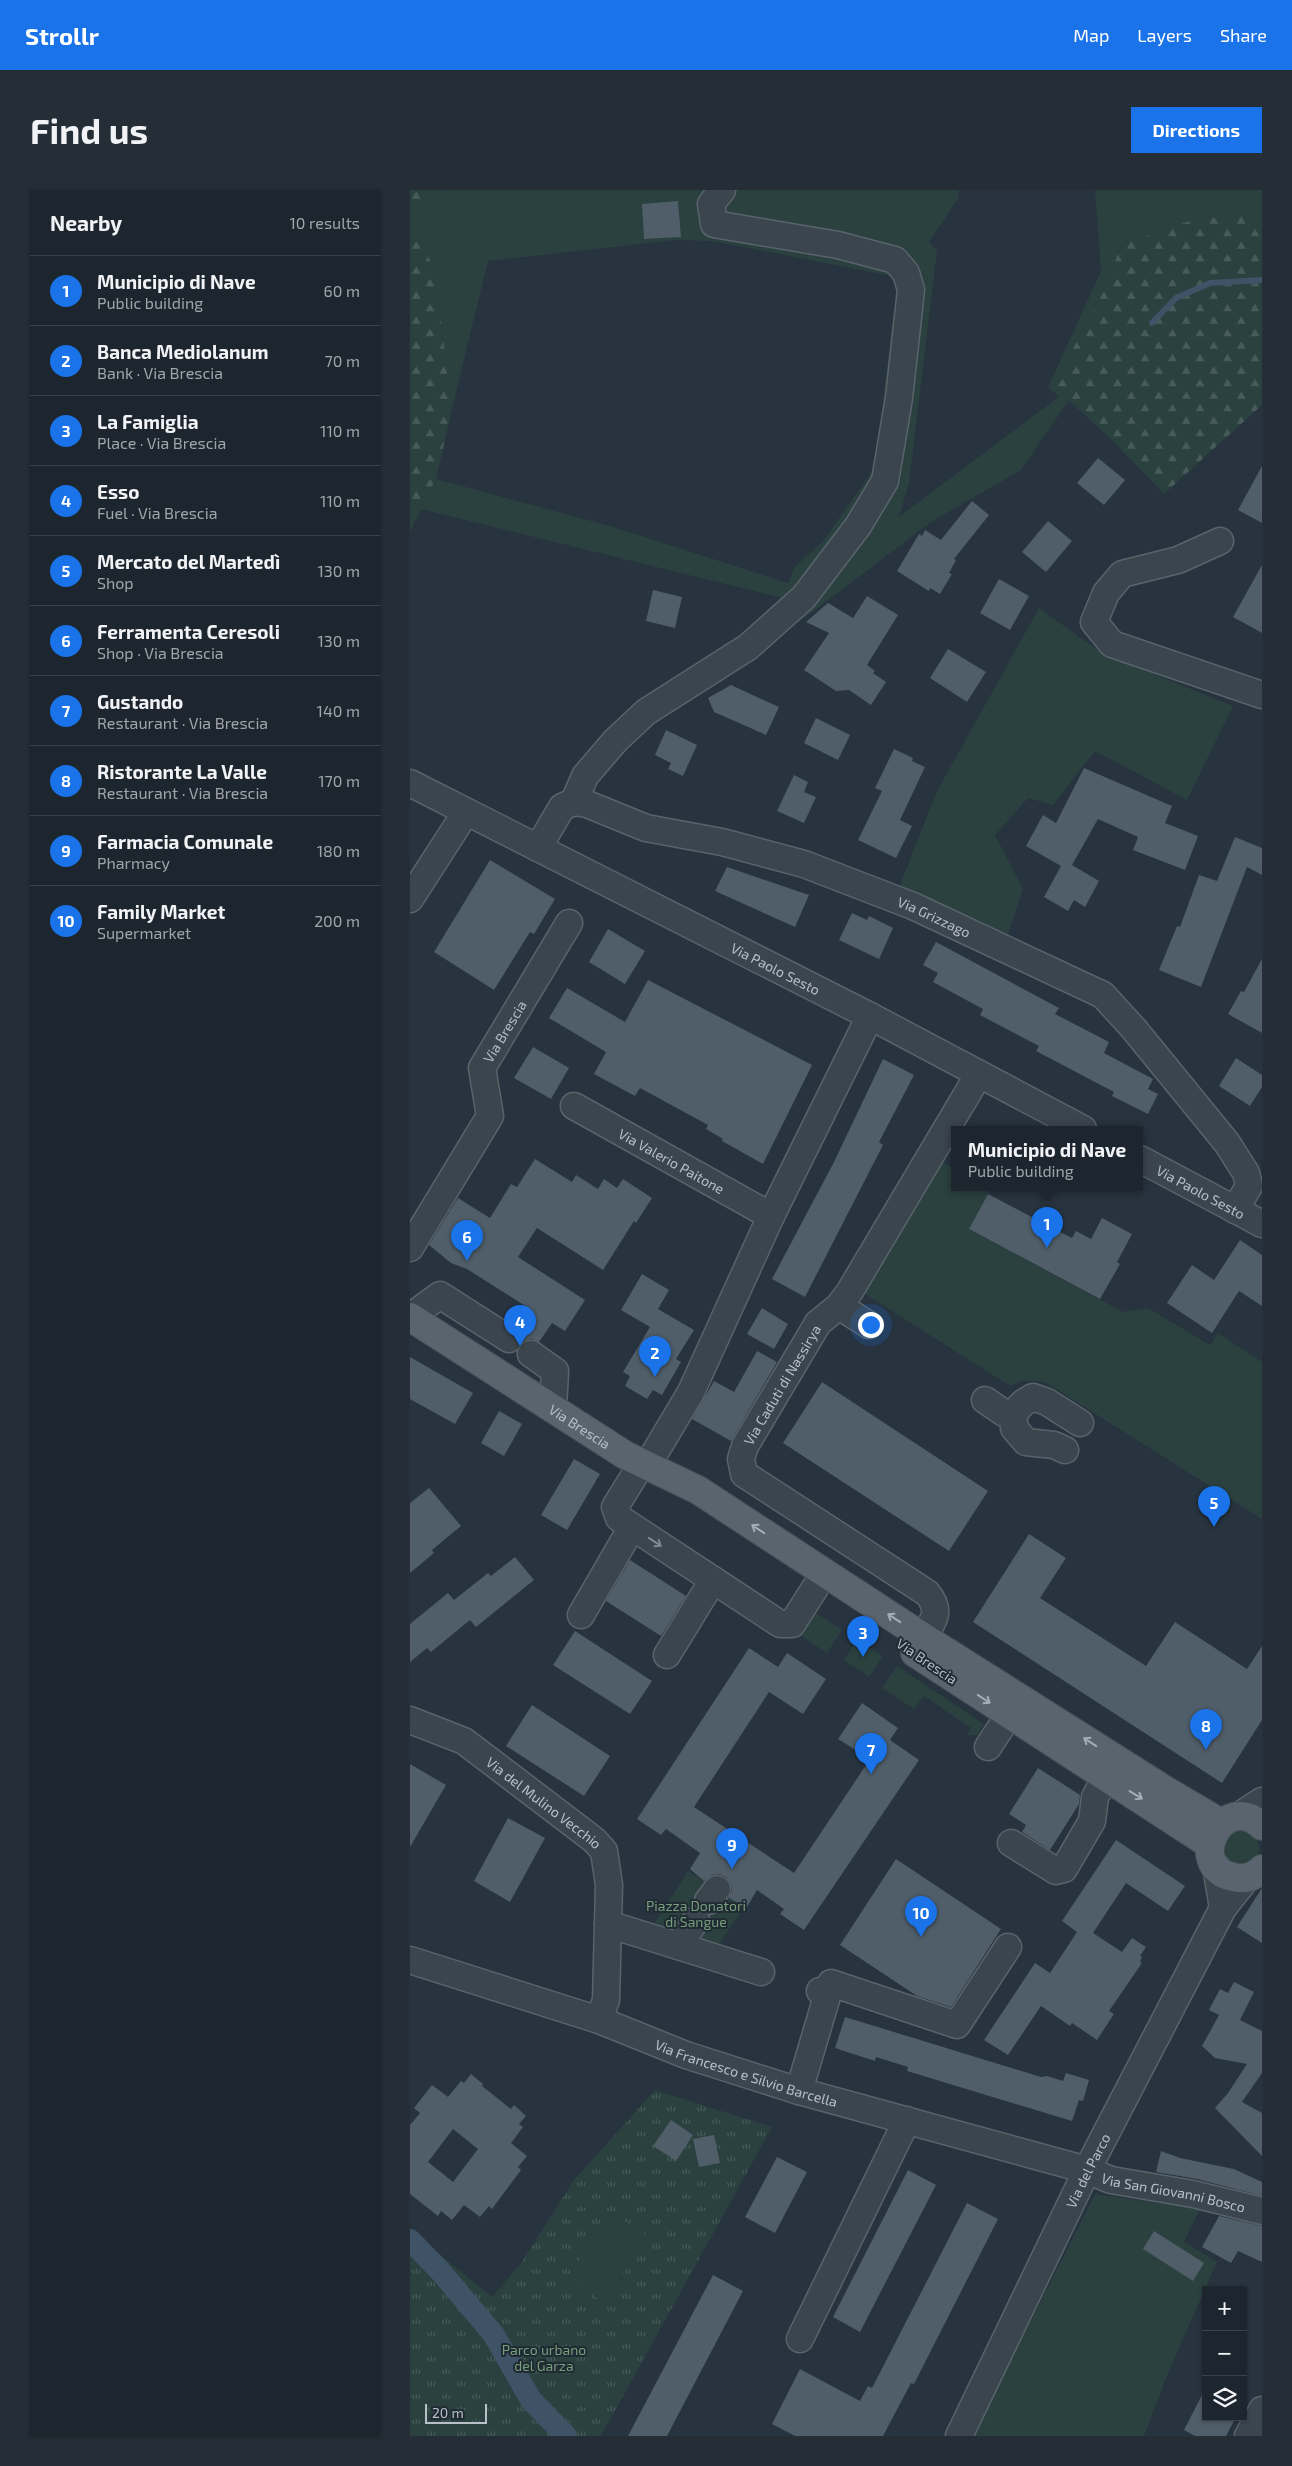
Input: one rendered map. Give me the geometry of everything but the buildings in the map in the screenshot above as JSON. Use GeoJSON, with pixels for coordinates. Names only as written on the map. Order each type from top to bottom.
{"type":"FeatureCollection","features":[{"type":"Feature","properties":{"kind":"main road","name":"Via Brescia"},"geometry":{"type":"LineString","coordinates":[[410,1317],[637,1463],[687,1505],[1106,1777],[1229,1835]]}},
{"type":"Feature","properties":{"kind":"main road","name":"Via Brescia"},"geometry":{"type":"LineString","coordinates":[[637,1463],[698,1490],[923,1637],[1164,1790],[1229,1835]]}},
{"type":"Feature","properties":{"kind":"main road","name":"Via Brescia"},"geometry":{"type":"LineString","coordinates":[[1229,1835],[1230,1877],[1257,1874]]}},
{"type":"Feature","properties":{"kind":"street"},"geometry":{"type":"LineString","coordinates":[[538,848],[562,807],[574,802],[585,776],[616,740],[646,712],[748,647],[804,597],[858,526],[885,481],[899,398],[911,290],[906,272],[895,260],[838,245],[714,224],[710,204],[722,190]]}},
{"type":"Feature","properties":{"kind":"street"},"geometry":{"type":"LineString","coordinates":[[1220,541],[1178,560],[1122,574],[1106,594],[1094,622],[1112,644],[1262,695]]}},
{"type":"Feature","properties":{"kind":"street","name":"Via Paolo Sesto"},"geometry":{"type":"LineString","coordinates":[[410,783],[538,848],[733,956],[870,1016],[1077,1126]]}},
{"type":"Feature","properties":{"kind":"street","name":"Via Grizzago"},"geometry":{"type":"LineString","coordinates":[[574,802],[587,804],[646,828],[722,842],[804,864],[913,906],[1103,995],[1134,1029],[1227,1143],[1246,1173],[1249,1186],[1235,1210]]}},
{"type":"Feature","properties":{"kind":"street"},"geometry":{"type":"LineString","coordinates":[[410,900],[466,812]]}},
{"type":"Feature","properties":{"kind":"street","name":"Via Brescia"},"geometry":{"type":"LineString","coordinates":[[410,1248],[490,1116],[482,1068],[569,923]]}},
{"type":"Feature","properties":{"kind":"street"},"geometry":{"type":"LineString","coordinates":[[815,1588],[792,1624],[780,1624],[742,1612],[713,1580],[619,1518],[615,1507],[637,1463],[691,1392],[848,1049],[870,1016]]}},
{"type":"Feature","properties":{"kind":"street","name":"Via Caduti di Nassirya"},"geometry":{"type":"LineString","coordinates":[[923,1637],[935,1618],[935,1602],[927,1593],[744,1474],[740,1460],[745,1446],[818,1323],[839,1306],[978,1074]]}},
{"type":"Feature","properties":{"kind":"street","name":"Via Valerio Paitone"},"geometry":{"type":"LineString","coordinates":[[574,1106],[771,1216]]}},
{"type":"Feature","properties":{"kind":"street","name":"Via Grizzago"},"geometry":{"type":"LineString","coordinates":[[1227,1143],[1262,1170]]}},
{"type":"Feature","properties":{"kind":"street","name":"Via Paolo Sesto"},"geometry":{"type":"LineString","coordinates":[[1143,1161],[1262,1224]]}},
{"type":"Feature","properties":{"kind":"street"},"geometry":{"type":"LineString","coordinates":[[410,1317],[440,1295],[509,1339]]}},
{"type":"Feature","properties":{"kind":"street"},"geometry":{"type":"LineString","coordinates":[[839,1306],[869,1325]]}},
{"type":"Feature","properties":{"kind":"street"},"geometry":{"type":"LineString","coordinates":[[531,1354],[555,1371],[552,1409]]}},
{"type":"Feature","properties":{"kind":"street"},"geometry":{"type":"LineString","coordinates":[[1065,1450],[1054,1444],[1026,1442],[1014,1428],[1014,1415],[1023,1403],[1033,1397],[1047,1402],[1080,1423]]}},
{"type":"Feature","properties":{"kind":"street"},"geometry":{"type":"LineString","coordinates":[[985,1400],[1004,1413],[1014,1415]]}},
{"type":"Feature","properties":{"kind":"street"},"geometry":{"type":"LineString","coordinates":[[581,1615],[632,1527]]}},
{"type":"Feature","properties":{"kind":"street"},"geometry":{"type":"LineString","coordinates":[[668,1655],[713,1580]]}},
{"type":"Feature","properties":{"kind":"street"},"geometry":{"type":"LineString","coordinates":[[988,1747],[1009,1715]]}},
{"type":"Feature","properties":{"kind":"street","name":"Via del Mulino Vecchio"},"geometry":{"type":"LineString","coordinates":[[410,1720],[464,1740],[600,1831],[608,1865],[608,1924],[606,2000],[599,2020]]}},
{"type":"Feature","properties":{"kind":"street"},"geometry":{"type":"LineString","coordinates":[[1011,1843],[1056,1872],[1064,1869],[1092,1821],[1095,1797],[1106,1777]]}},
{"type":"Feature","properties":{"kind":"street"},"geometry":{"type":"LineString","coordinates":[[1223,1908],[1229,1835],[1262,1801]]}},
{"type":"Feature","properties":{"kind":"street","name":"Via del Parco"},"geometry":{"type":"LineString","coordinates":[[959,2436],[1087,2170],[1223,1908],[1257,1874]]}},
{"type":"Feature","properties":{"kind":"street"},"geometry":{"type":"LineString","coordinates":[[678,1946],[707,1904]]}},
{"type":"Feature","properties":{"kind":"street"},"geometry":{"type":"LineString","coordinates":[[608,1924],[760,1972]]}},
{"type":"Feature","properties":{"kind":"street"},"geometry":{"type":"LineString","coordinates":[[800,2091],[809,2045],[824,1992],[831,1983],[957,2025],[1008,1946]]}},
{"type":"Feature","properties":{"kind":"street","name":"Via Francesco e Silvio Barcella"},"geometry":{"type":"LineString","coordinates":[[410,1960],[599,2020],[686,2055],[800,2091],[1087,2170]]}},
{"type":"Feature","properties":{"kind":"street"},"geometry":{"type":"LineString","coordinates":[[800,2339],[907,2120]]}},
{"type":"Feature","properties":{"kind":"street","name":"Via San Giovanni Bosco"},"geometry":{"type":"LineString","coordinates":[[1087,2170],[1111,2180],[1193,2194],[1262,2211]]}},
{"type":"Feature","properties":{"kind":"street"},"geometry":{"type":"LineString","coordinates":[[1248,2436],[1262,2410]]}},
{"type":"Feature","properties":{"kind":"green space"},"geometry":{"type":"Polygon","coordinates":[[[410,190],[447,190],[410,205],[410,190]]]}},
{"type":"Feature","properties":{"kind":"green space"},"geometry":{"type":"Polygon","coordinates":[[[447,190],[959,190],[958,199],[929,242],[937,251],[909,483],[899,517],[1059,397],[1048,387],[1101,271],[1095,190],[1262,190],[1262,221],[1250,214],[1122,244],[1102,294],[1053,386],[1069,400],[1021,470],[931,522],[799,622],[793,614],[853,553],[900,483],[921,274],[909,255],[888,247],[701,217],[700,230],[894,267],[901,276],[880,477],[786,599],[421,509],[436,479],[610,526],[788,583],[794,568],[824,540],[875,467],[897,286],[892,276],[712,241],[676,240],[488,261],[452,409],[434,267],[410,224],[410,205],[447,190]]]}},
{"type":"Feature","properties":{"kind":"green space"},"geometry":{"type":"Polygon","coordinates":[[[1250,214],[1262,221],[1262,405],[1164,494],[1112,440],[1053,386],[1102,294],[1122,244],[1192,220],[1250,214]]]}},
{"type":"Feature","properties":{"kind":"green space"},"geometry":{"type":"Polygon","coordinates":[[[410,224],[434,267],[452,409],[436,479],[421,509],[410,498],[410,224]]]}},
{"type":"Feature","properties":{"kind":"green space"},"geometry":{"type":"Polygon","coordinates":[[[410,498],[421,509],[410,532],[410,498]]]}},
{"type":"Feature","properties":{"kind":"green space"},"geometry":{"type":"Polygon","coordinates":[[[1039,608],[1102,653],[1233,706],[1187,800],[1095,751],[1053,805],[1028,798],[995,835],[1023,889],[1004,947],[895,898],[936,793],[1039,608]]]}},
{"type":"Feature","properties":{"kind":"green space"},"geometry":{"type":"Polygon","coordinates":[[[942,1162],[951,1167],[951,1191],[988,1191],[988,1194],[970,1230],[1123,1312],[1148,1308],[1210,1345],[1218,1333],[1262,1362],[1262,1519],[1048,1384],[1029,1380],[1010,1386],[862,1292],[942,1162]]]}},
{"type":"Feature","properties":{"kind":"green space"},"geometry":{"type":"Polygon","coordinates":[[[810,1609],[842,1630],[827,1653],[795,1632],[810,1609]]]}},
{"type":"Feature","properties":{"kind":"green space"},"geometry":{"type":"Polygon","coordinates":[[[857,1640],[883,1656],[869,1677],[844,1660],[857,1640]]]}},
{"type":"Feature","properties":{"kind":"green space"},"geometry":{"type":"Polygon","coordinates":[[[897,1666],[984,1724],[977,1735],[967,1735],[971,1728],[924,1696],[914,1709],[882,1688],[897,1666]]]}},
{"type":"Feature","properties":{"kind":"green space"},"geometry":{"type":"Polygon","coordinates":[[[1243,1827],[1257,1840],[1259,1852],[1258,1858],[1241,1869],[1223,1860],[1225,1835],[1243,1827]]]}},
{"type":"Feature","properties":{"kind":"green space","name":"Piazza Donatori di Sangue"},"geometry":{"type":"Polygon","coordinates":[[[688,1871],[744,1907],[715,1950],[650,1930],[688,1871]]]}},
{"type":"Feature","properties":{"kind":"green space","name":"Parco urbano del Garza"},"geometry":{"type":"Polygon","coordinates":[[[655,2090],[772,2127],[601,2436],[410,2436],[410,2230],[492,2297],[522,2262],[574,2180],[655,2090]],[[611,2212],[567,2278],[604,2302],[648,2236],[611,2212]]]}},
{"type":"Feature","properties":{"kind":"green space"},"geometry":{"type":"Polygon","coordinates":[[[1095,2194],[1200,2209],[1184,2242],[1217,2262],[1206,2286],[1202,2286],[1202,2296],[1168,2373],[1144,2436],[973,2436],[1095,2194]]]}},
{"type":"Feature","properties":{"kind":"green space"},"geometry":{"type":"Polygon","coordinates":[[[611,2212],[648,2236],[604,2302],[567,2278],[611,2212]]]}},
{"type":"Feature","properties":{"kind":"waterway"},"geometry":{"type":"LineString","coordinates":[[1152,323],[1176,298],[1210,283],[1262,280]]}},
{"type":"Feature","properties":{"kind":"waterway"},"geometry":{"type":"LineString","coordinates":[[410,2240],[441,2272],[494,2335],[531,2400],[566,2436]]}},
{"type":"Feature","properties":{"kind":"place","name":"Municipio di Nave"},"geometry":{"type":"Point","coordinates":[1047,1248]}},
{"type":"Feature","properties":{"kind":"place","name":"Ferramenta Ceresoli"},"geometry":{"type":"Point","coordinates":[467,1261]}},
{"type":"Feature","properties":{"kind":"place","name":"Esso"},"geometry":{"type":"Point","coordinates":[520,1346]}},
{"type":"Feature","properties":{"kind":"place","name":"Banca Mediolanum"},"geometry":{"type":"Point","coordinates":[655,1377]}},
{"type":"Feature","properties":{"kind":"place","name":"Mercato del Martedì"},"geometry":{"type":"Point","coordinates":[1214,1527]}},
{"type":"Feature","properties":{"kind":"place","name":"La Famiglia"},"geometry":{"type":"Point","coordinates":[863,1657]}},
{"type":"Feature","properties":{"kind":"place","name":"Ristorante La Valle"},"geometry":{"type":"Point","coordinates":[1206,1750]}},
{"type":"Feature","properties":{"kind":"place","name":"Gustando"},"geometry":{"type":"Point","coordinates":[871,1774]}},
{"type":"Feature","properties":{"kind":"place","name":"Farmacia Comunale"},"geometry":{"type":"Point","coordinates":[732,1869]}},
{"type":"Feature","properties":{"kind":"place","name":"Family Market"},"geometry":{"type":"Point","coordinates":[921,1937]}}]}
